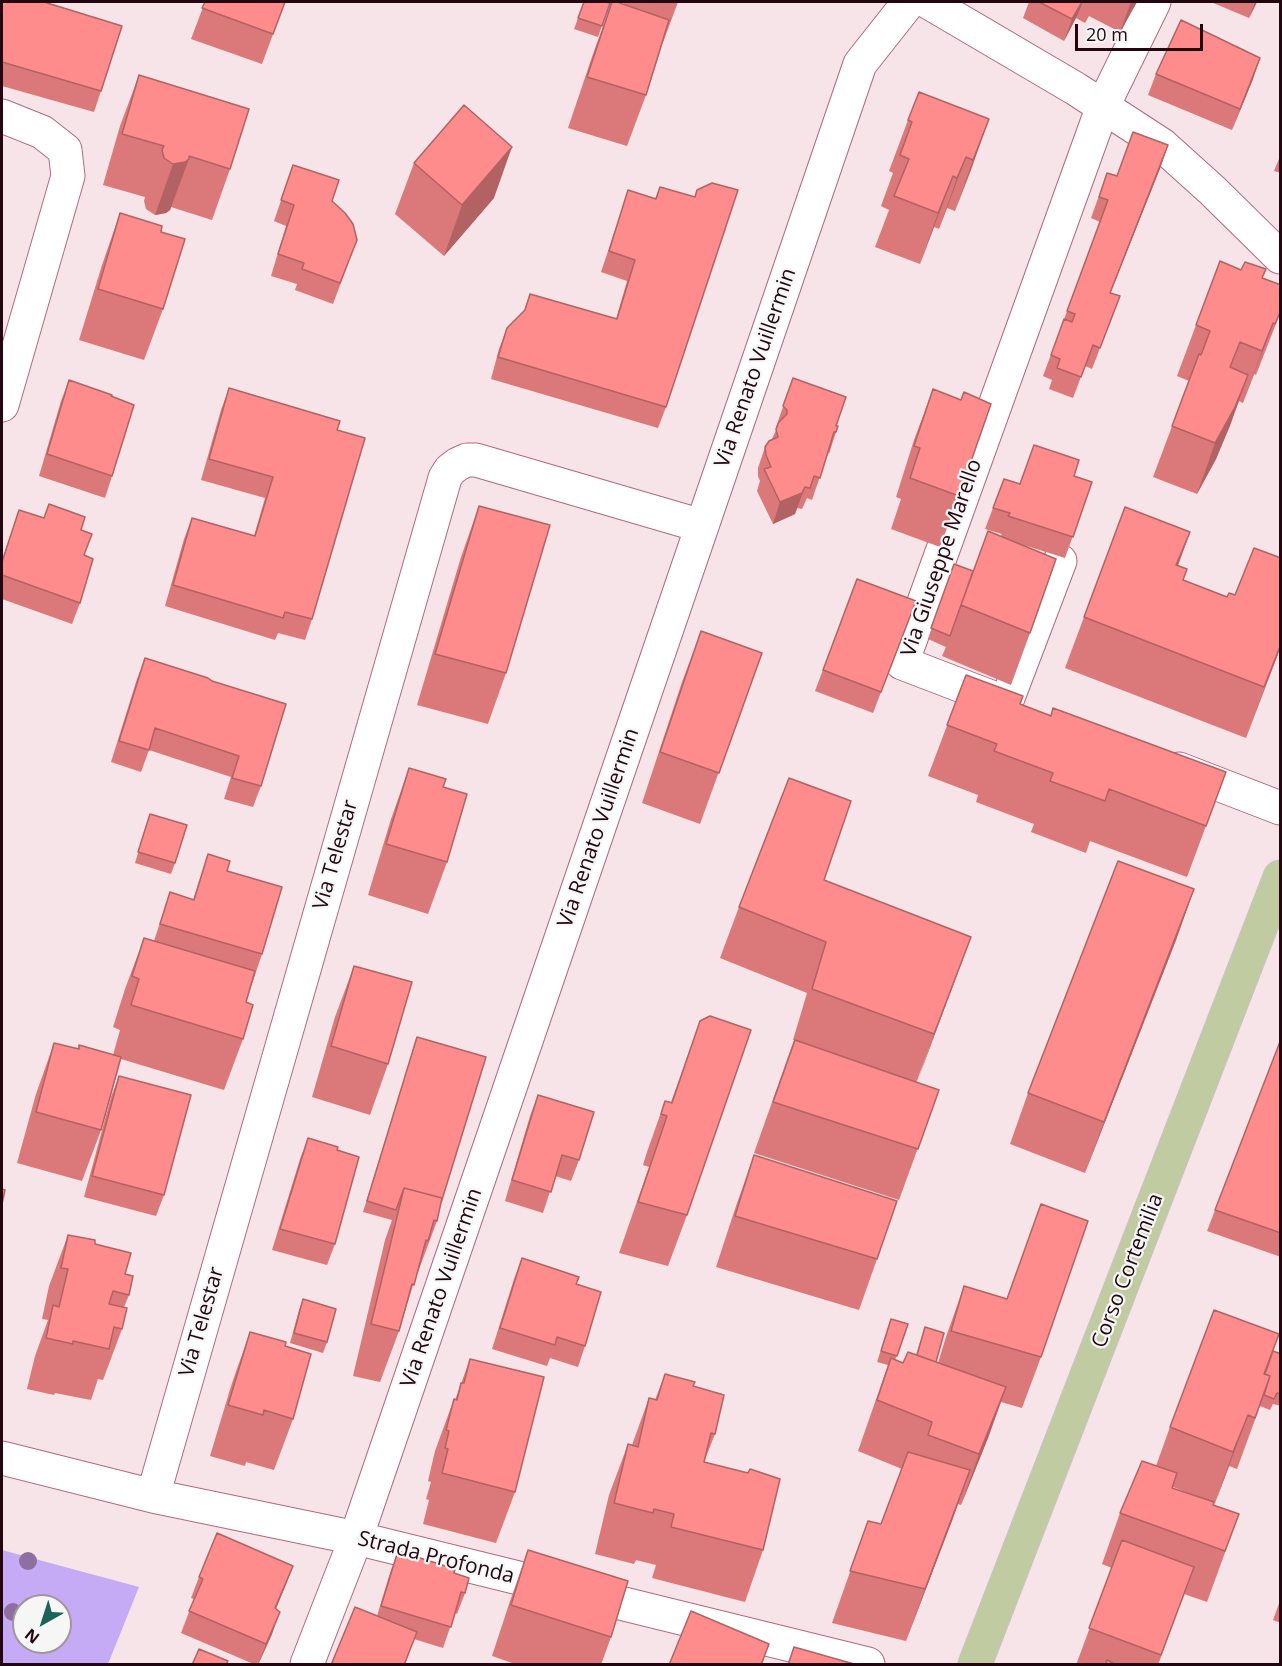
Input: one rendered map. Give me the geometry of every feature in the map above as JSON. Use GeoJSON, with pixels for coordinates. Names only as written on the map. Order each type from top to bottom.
{"type":"FeatureCollection","features":[{"type":"Feature","properties":{"kind":"main road","name":"Corso Cortemilia"},"geometry":{"type":"LineString","coordinates":[[975,1665],[1281,877]]}},
{"type":"Feature","properties":{"kind":"street","name":"Via Renato Vuillermin"},"geometry":{"type":"LineString","coordinates":[[307,1665],[356,1538],[860,64],[909,2]]}},
{"type":"Feature","properties":{"kind":"street"},"geometry":{"type":"LineString","coordinates":[[928,2],[1103,106],[1162,145],[1281,257]]}},
{"type":"Feature","properties":{"kind":"street","name":"Via Giuseppe Marello"},"geometry":{"type":"LineString","coordinates":[[1060,561],[1017,707],[902,663],[1103,106],[1154,2]]}},
{"type":"Feature","properties":{"kind":"street"},"geometry":{"type":"LineString","coordinates":[[2,116],[42,132],[64,150],[68,176],[2,405]]}},
{"type":"Feature","properties":{"kind":"street","name":"Via Telestar"},"geometry":{"type":"LineString","coordinates":[[153,1496],[445,478],[458,464],[467,460],[477,460],[702,526]]}},
{"type":"Feature","properties":{"kind":"street"},"geometry":{"type":"LineString","coordinates":[[1149,758],[1281,808]]}},
{"type":"Feature","properties":{"kind":"street","name":"Strada Profonda"},"geometry":{"type":"LineString","coordinates":[[2,1458],[153,1496],[356,1538],[868,1665]]}},
{"type":"Feature","properties":{"kind":"shaded area"},"geometry":{"type":"Polygon","coordinates":[[[2,1550],[139,1587],[108,1664],[2,1664],[2,1550]]]}},
{"type":"Feature","properties":{"kind":"building"},"geometry":{"type":"Polygon","coordinates":[[[2,2],[44,2],[122,26],[101,91],[2,62],[2,2]]]}},
{"type":"Feature","properties":{"kind":"building"},"geometry":{"type":"Polygon","coordinates":[[[205,2],[285,2],[273,34],[202,8],[205,2]]]}},
{"type":"Feature","properties":{"kind":"building"},"geometry":{"type":"Polygon","coordinates":[[[584,2],[610,3],[602,26],[578,18],[584,2]]]}},
{"type":"Feature","properties":{"kind":"building"},"geometry":{"type":"Polygon","coordinates":[[[612,2],[669,20],[646,95],[587,77],[612,2]]]}},
{"type":"Feature","properties":{"kind":"building"},"geometry":{"type":"Polygon","coordinates":[[[1039,2],[1082,2],[1072,19],[1039,2]]]}},
{"type":"Feature","properties":{"kind":"building"},"geometry":{"type":"Polygon","coordinates":[[[1181,20],[1260,58],[1240,109],[1156,74],[1181,20]]]}},
{"type":"Feature","properties":{"kind":"building"},"geometry":{"type":"Polygon","coordinates":[[[139,75],[249,109],[230,169],[189,156],[185,162],[173,164],[164,158],[162,150],[164,146],[122,134],[139,75]]]}},
{"type":"Feature","properties":{"kind":"building"},"geometry":{"type":"Polygon","coordinates":[[[919,92],[989,119],[973,160],[966,157],[957,178],[953,176],[938,213],[894,196],[909,159],[900,155],[912,122],[908,120],[919,92]]]}},
{"type":"Feature","properties":{"kind":"building"},"geometry":{"type":"Polygon","coordinates":[[[464,105],[512,147],[462,205],[414,163],[464,105]]]}},
{"type":"Feature","properties":{"kind":"building"},"geometry":{"type":"Polygon","coordinates":[[[1133,132],[1168,145],[1110,293],[1120,296],[1100,348],[1093,345],[1081,377],[1057,368],[1060,359],[1051,355],[1064,319],[1072,322],[1075,314],[1067,311],[1108,200],[1099,197],[1107,173],[1117,176],[1133,132]]]}},
{"type":"Feature","properties":{"kind":"building"},"geometry":{"type":"Polygon","coordinates":[[[293,165],[339,180],[332,201],[353,224],[357,240],[340,283],[302,269],[304,263],[278,254],[294,205],[281,200],[293,165]]]}},
{"type":"Feature","properties":{"kind":"building"},"geometry":{"type":"Polygon","coordinates":[[[712,183],[738,190],[666,407],[498,357],[507,328],[525,310],[530,294],[617,319],[635,260],[609,251],[628,190],[656,199],[660,187],[695,197],[697,190],[712,183]]]}},
{"type":"Feature","properties":{"kind":"building"},"geometry":{"type":"Polygon","coordinates":[[[120,213],[162,226],[161,232],[185,239],[163,309],[98,289],[120,213]]]}},
{"type":"Feature","properties":{"kind":"building"},"geometry":{"type":"Polygon","coordinates":[[[1220,261],[1241,270],[1245,262],[1266,269],[1262,278],[1281,285],[1281,310],[1262,351],[1240,342],[1230,367],[1248,375],[1235,407],[1215,443],[1172,426],[1210,331],[1196,325],[1220,261]]]}},
{"type":"Feature","properties":{"kind":"building"},"geometry":{"type":"Polygon","coordinates":[[[793,378],[846,397],[820,478],[814,476],[810,488],[805,487],[802,493],[780,502],[764,469],[771,467],[765,447],[769,441],[778,437],[776,429],[787,414],[783,406],[793,378]]]}},
{"type":"Feature","properties":{"kind":"building"},"geometry":{"type":"Polygon","coordinates":[[[69,380],[134,405],[112,476],[47,454],[69,380]]]}},
{"type":"Feature","properties":{"kind":"building"},"geometry":{"type":"Polygon","coordinates":[[[229,388],[340,421],[337,430],[365,438],[312,619],[285,612],[283,618],[173,585],[192,518],[255,536],[273,477],[209,459],[229,388]]]}},
{"type":"Feature","properties":{"kind":"building"},"geometry":{"type":"Polygon","coordinates":[[[933,389],[961,400],[964,392],[991,404],[959,496],[910,478],[920,448],[914,446],[933,389]]]}},
{"type":"Feature","properties":{"kind":"building"},"geometry":{"type":"Polygon","coordinates":[[[1034,445],[1079,460],[1074,476],[1092,482],[1073,537],[1008,516],[1010,513],[993,508],[1004,479],[1020,484],[1034,445]]]}},
{"type":"Feature","properties":{"kind":"building"},"geometry":{"type":"Polygon","coordinates":[[[49,504],[85,517],[81,530],[92,534],[84,555],[93,559],[80,603],[2,575],[2,562],[19,510],[44,518],[49,504]]]}},
{"type":"Feature","properties":{"kind":"building"},"geometry":{"type":"Polygon","coordinates":[[[479,506],[550,525],[506,673],[435,654],[479,506]]]}},
{"type":"Feature","properties":{"kind":"building"},"geometry":{"type":"Polygon","coordinates":[[[1125,507],[1190,532],[1176,565],[1187,569],[1183,580],[1227,597],[1229,593],[1235,595],[1254,548],[1281,558],[1281,644],[1264,687],[1084,617],[1125,507]]]}},
{"type":"Feature","properties":{"kind":"building"},"geometry":{"type":"Polygon","coordinates":[[[988,531],[1056,559],[1030,633],[961,605],[988,531]]]}},
{"type":"Feature","properties":{"kind":"building"},"geometry":{"type":"Polygon","coordinates":[[[954,564],[973,571],[950,636],[931,628],[954,564]]]}},
{"type":"Feature","properties":{"kind":"building"},"geometry":{"type":"Polygon","coordinates":[[[857,579],[916,601],[881,692],[823,670],[857,579]]]}},
{"type":"Feature","properties":{"kind":"building"},"geometry":{"type":"Polygon","coordinates":[[[701,631],[762,653],[719,773],[660,752],[701,631]]]}},
{"type":"Feature","properties":{"kind":"building"},"geometry":{"type":"Polygon","coordinates":[[[145,658],[286,704],[261,786],[232,778],[239,756],[155,728],[149,750],[119,741],[145,658]]]}},
{"type":"Feature","properties":{"kind":"building"},"geometry":{"type":"Polygon","coordinates":[[[966,675],[1023,696],[1020,704],[1051,716],[1053,708],[1226,772],[1206,826],[1109,789],[1105,801],[1050,781],[1053,773],[994,751],[997,744],[947,725],[966,675]]]}},
{"type":"Feature","properties":{"kind":"building"},"geometry":{"type":"Polygon","coordinates":[[[409,768],[446,779],[443,787],[467,794],[447,862],[386,844],[409,768]]]}},
{"type":"Feature","properties":{"kind":"building"},"geometry":{"type":"Polygon","coordinates":[[[789,778],[851,801],[824,880],[971,937],[934,1034],[812,989],[826,942],[739,907],[789,778]]]}},
{"type":"Feature","properties":{"kind":"building"},"geometry":{"type":"Polygon","coordinates":[[[150,814],[187,825],[175,863],[138,852],[150,814]]]}},
{"type":"Feature","properties":{"kind":"building"},"geometry":{"type":"Polygon","coordinates":[[[208,854],[230,861],[227,871],[282,887],[262,954],[160,924],[170,892],[194,900],[208,854]]]}},
{"type":"Feature","properties":{"kind":"building"},"geometry":{"type":"Polygon","coordinates":[[[1118,861],[1194,889],[1104,1122],[1028,1093],[1118,861]]]}},
{"type":"Feature","properties":{"kind":"building"},"geometry":{"type":"Polygon","coordinates":[[[144,938],[255,971],[246,1002],[253,1005],[243,1039],[131,1005],[139,979],[132,976],[144,938]]]}},
{"type":"Feature","properties":{"kind":"building"},"geometry":{"type":"Polygon","coordinates":[[[354,966],[412,982],[388,1064],[331,1046],[354,966]]]}},
{"type":"Feature","properties":{"kind":"building"},"geometry":{"type":"Polygon","coordinates":[[[710,1016],[751,1030],[687,1215],[638,1202],[667,1116],[661,1114],[665,1101],[672,1103],[700,1021],[710,1016]]]}},
{"type":"Feature","properties":{"kind":"building"},"geometry":{"type":"Polygon","coordinates":[[[417,1037],[486,1057],[441,1203],[442,1198],[404,1188],[396,1210],[367,1201],[417,1037]]]}},
{"type":"Feature","properties":{"kind":"building"},"geometry":{"type":"Polygon","coordinates":[[[1281,1039],[1281,1233],[1215,1210],[1281,1039]]]}},
{"type":"Feature","properties":{"kind":"building"},"geometry":{"type":"Polygon","coordinates":[[[795,1040],[939,1090],[918,1149],[773,1102],[795,1040]]]}},
{"type":"Feature","properties":{"kind":"building"},"geometry":{"type":"Polygon","coordinates":[[[54,1043],[79,1049],[79,1045],[121,1057],[101,1130],[36,1112],[54,1043]]]}},
{"type":"Feature","properties":{"kind":"building"},"geometry":{"type":"Polygon","coordinates":[[[119,1076],[191,1095],[164,1195],[92,1176],[119,1076]]]}},
{"type":"Feature","properties":{"kind":"building"},"geometry":{"type":"Polygon","coordinates":[[[538,1095],[594,1112],[579,1160],[562,1155],[551,1192],[512,1180],[538,1095]]]}},
{"type":"Feature","properties":{"kind":"building"},"geometry":{"type":"Polygon","coordinates":[[[308,1138],[338,1147],[337,1150],[359,1157],[335,1244],[280,1229],[308,1138]]]}},
{"type":"Feature","properties":{"kind":"building"},"geometry":{"type":"Polygon","coordinates":[[[754,1155],[897,1201],[877,1259],[735,1216],[754,1155]]]}},
{"type":"Feature","properties":{"kind":"building"},"geometry":{"type":"Polygon","coordinates":[[[404,1188],[442,1198],[437,1221],[434,1220],[428,1241],[426,1240],[399,1331],[371,1324],[404,1188]]]}},
{"type":"Feature","properties":{"kind":"building"},"geometry":{"type":"Polygon","coordinates":[[[1041,1204],[1088,1221],[1041,1357],[951,1331],[964,1286],[1007,1299],[1041,1204]]]}},
{"type":"Feature","properties":{"kind":"building"},"geometry":{"type":"Polygon","coordinates":[[[68,1235],[95,1240],[95,1244],[131,1253],[125,1274],[133,1276],[129,1295],[113,1291],[109,1304],[127,1308],[122,1329],[114,1327],[109,1349],[46,1338],[53,1305],[59,1307],[68,1269],[61,1268],[68,1235]]]}},
{"type":"Feature","properties":{"kind":"building"},"geometry":{"type":"Polygon","coordinates":[[[522,1258],[579,1277],[576,1284],[601,1292],[585,1346],[557,1337],[555,1345],[500,1328],[522,1258]]]}},
{"type":"Feature","properties":{"kind":"building"},"geometry":{"type":"Polygon","coordinates":[[[303,1299],[336,1309],[327,1342],[294,1333],[303,1299]]]}},
{"type":"Feature","properties":{"kind":"building"},"geometry":{"type":"Polygon","coordinates":[[[1214,1310],[1279,1334],[1264,1374],[1270,1376],[1255,1418],[1248,1415],[1233,1452],[1170,1427],[1214,1310]]]}},
{"type":"Feature","properties":{"kind":"building"},"geometry":{"type":"Polygon","coordinates":[[[891,1319],[908,1324],[897,1356],[881,1351],[891,1319]]]}},
{"type":"Feature","properties":{"kind":"building"},"geometry":{"type":"Polygon","coordinates":[[[925,1327],[944,1333],[936,1362],[917,1355],[925,1327]]]}},
{"type":"Feature","properties":{"kind":"building"},"geometry":{"type":"Polygon","coordinates":[[[250,1332],[286,1342],[285,1346],[311,1354],[293,1419],[264,1410],[263,1415],[228,1405],[250,1332]]]}},
{"type":"Feature","properties":{"kind":"building"},"geometry":{"type":"Polygon","coordinates":[[[1273,1351],[1281,1354],[1281,1394],[1277,1393],[1274,1399],[1264,1395],[1270,1376],[1265,1374],[1273,1351]]]}},
{"type":"Feature","properties":{"kind":"building"},"geometry":{"type":"Polygon","coordinates":[[[908,1352],[1006,1387],[979,1454],[928,1435],[932,1422],[877,1400],[891,1358],[903,1363],[908,1352]]]}},
{"type":"Feature","properties":{"kind":"building"},"geometry":{"type":"Polygon","coordinates":[[[470,1359],[544,1377],[515,1492],[442,1473],[448,1449],[445,1448],[449,1431],[446,1430],[454,1399],[457,1400],[461,1383],[464,1383],[470,1359]]]}},
{"type":"Feature","properties":{"kind":"building"},"geometry":{"type":"Polygon","coordinates":[[[665,1374],[695,1382],[693,1386],[724,1395],[715,1434],[711,1433],[704,1462],[748,1473],[750,1469],[780,1479],[763,1550],[671,1527],[674,1514],[654,1509],[653,1513],[614,1503],[628,1444],[638,1447],[649,1398],[657,1400],[665,1374]]]}},
{"type":"Feature","properties":{"kind":"building"},"geometry":{"type":"Polygon","coordinates":[[[908,1452],[970,1470],[925,1589],[850,1571],[868,1521],[881,1524],[908,1452]]]}},
{"type":"Feature","properties":{"kind":"building"},"geometry":{"type":"Polygon","coordinates":[[[1142,1461],[1177,1473],[1172,1488],[1214,1502],[1213,1505],[1239,1514],[1225,1551],[1120,1513],[1142,1461]]]}},
{"type":"Feature","properties":{"kind":"building"},"geometry":{"type":"Polygon","coordinates":[[[217,1533],[293,1566],[275,1608],[280,1612],[266,1644],[189,1611],[203,1579],[199,1577],[217,1533]]]}},
{"type":"Feature","properties":{"kind":"building"},"geometry":{"type":"Polygon","coordinates":[[[1122,1540],[1194,1567],[1161,1655],[1089,1628],[1122,1540]]]}},
{"type":"Feature","properties":{"kind":"building"},"geometry":{"type":"Polygon","coordinates":[[[528,1550],[628,1581],[611,1637],[511,1605],[528,1550]]]}},
{"type":"Feature","properties":{"kind":"building"},"geometry":{"type":"Polygon","coordinates":[[[398,1551],[455,1569],[454,1573],[469,1578],[465,1593],[461,1592],[451,1627],[381,1606],[398,1551]]]}},
{"type":"Feature","properties":{"kind":"building"},"geometry":{"type":"Polygon","coordinates":[[[355,1607],[417,1632],[404,1665],[331,1665],[355,1607]]]}},
{"type":"Feature","properties":{"kind":"building"},"geometry":{"type":"Polygon","coordinates":[[[691,1611],[769,1644],[761,1665],[669,1665],[691,1611]]]}},
{"type":"Feature","properties":{"kind":"building"},"geometry":{"type":"Polygon","coordinates":[[[794,1647],[854,1664],[855,1665],[788,1665],[794,1647]]]}},
{"type":"Feature","properties":{"kind":"building"},"geometry":{"type":"Polygon","coordinates":[[[199,1649],[228,1661],[226,1665],[192,1665],[199,1649]]]}},
{"type":"Feature","properties":{"kind":"building"},"geometry":{"type":"Polygon","coordinates":[[[1107,1660],[1117,1665],[1105,1665],[1107,1660]]]}}]}
